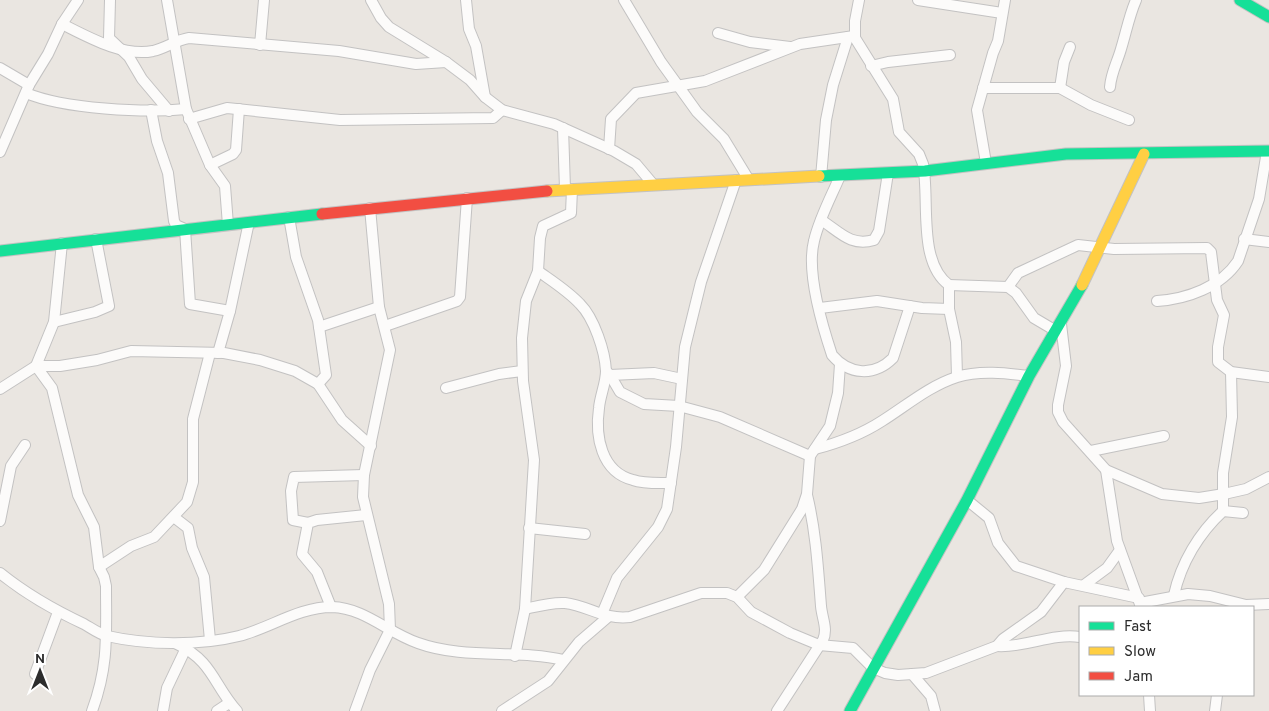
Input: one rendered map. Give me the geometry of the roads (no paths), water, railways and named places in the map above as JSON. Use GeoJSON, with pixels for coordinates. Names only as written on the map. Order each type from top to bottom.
{"type":"FeatureCollection","features":[{"type":"Feature","properties":{"kind":"street"},"geometry":{"type":"LineString","coordinates":[[0,152],[28,89],[62,24],[78,0]]}},
{"type":"Feature","properties":{"kind":"street"},"geometry":{"type":"LineString","coordinates":[[110,0],[108,36],[122,49],[142,79],[169,111]]}},
{"type":"Feature","properties":{"kind":"street"},"geometry":{"type":"LineString","coordinates":[[167,0],[188,114],[210,165],[225,186],[228,224]]}},
{"type":"Feature","properties":{"kind":"street"},"geometry":{"type":"LineString","coordinates":[[260,45],[264,0]]}},
{"type":"Feature","properties":{"kind":"street"},"geometry":{"type":"LineString","coordinates":[[372,0],[380,18],[390,27],[446,62],[470,80],[485,97],[502,110],[539,119],[609,149],[636,164],[652,183]]}},
{"type":"Feature","properties":{"kind":"street"},"geometry":{"type":"LineString","coordinates":[[466,0],[469,29],[476,46],[485,97]]}},
{"type":"Feature","properties":{"kind":"street"},"geometry":{"type":"LineString","coordinates":[[624,0],[661,62],[681,86],[697,112],[724,139],[749,180]]}},
{"type":"Feature","properties":{"kind":"street"},"geometry":{"type":"LineString","coordinates":[[821,178],[826,120],[833,85],[851,36],[859,0]]}},
{"type":"Feature","properties":{"kind":"street"},"geometry":{"type":"LineString","coordinates":[[918,0],[1002,13]]}},
{"type":"Feature","properties":{"kind":"street"},"geometry":{"type":"LineString","coordinates":[[986,163],[978,118],[983,88],[998,41],[1005,0]]}},
{"type":"Feature","properties":{"kind":"street"},"geometry":{"type":"LineString","coordinates":[[1110,87],[1111,72],[1117,60],[1136,0]]}},
{"type":"Feature","properties":{"kind":"street"},"geometry":{"type":"LineString","coordinates":[[1240,0],[1269,17]]}},
{"type":"Feature","properties":{"kind":"street"},"geometry":{"type":"LineString","coordinates":[[62,24],[122,49],[150,52],[163,49],[174,42],[189,38],[206,38],[260,45],[330,50],[416,64],[446,62]]}},
{"type":"Feature","properties":{"kind":"street"},"geometry":{"type":"LineString","coordinates":[[718,33],[750,42],[791,47]]}},
{"type":"Feature","properties":{"kind":"street"},"geometry":{"type":"LineString","coordinates":[[609,149],[611,119],[631,97],[644,91],[681,86],[731,72],[791,47],[814,40],[851,36]]}},
{"type":"Feature","properties":{"kind":"street"},"geometry":{"type":"LineString","coordinates":[[851,36],[892,99],[899,132],[919,154],[924,171],[931,254],[938,274],[949,285],[1008,287],[1016,293],[1034,318],[1058,327]]}},
{"type":"Feature","properties":{"kind":"street"},"geometry":{"type":"LineString","coordinates":[[1060,88],[1064,62],[1070,47]]}},
{"type":"Feature","properties":{"kind":"street"},"geometry":{"type":"LineString","coordinates":[[871,66],[888,62],[950,55]]}},
{"type":"Feature","properties":{"kind":"street"},"geometry":{"type":"LineString","coordinates":[[0,68],[28,89],[97,107],[169,111],[188,114],[228,108],[340,120],[390,121],[490,119],[497,116],[502,110]]}},
{"type":"Feature","properties":{"kind":"street"},"geometry":{"type":"LineString","coordinates":[[983,88],[1060,88],[1091,105],[1129,120]]}},
{"type":"Feature","properties":{"kind":"street"},"geometry":{"type":"LineString","coordinates":[[210,165],[233,154],[236,150],[239,109]]}},
{"type":"Feature","properties":{"kind":"street"},"geometry":{"type":"LineString","coordinates":[[152,110],[157,141],[168,173],[174,222],[176,226],[185,229]]}},
{"type":"Feature","properties":{"kind":"street"},"geometry":{"type":"LineString","coordinates":[[515,656],[525,609],[531,547],[529,528],[534,448],[522,371],[522,338],[526,301],[538,271],[540,238],[543,226],[571,213],[563,128]]}},
{"type":"Feature","properties":{"kind":"street"},"geometry":{"type":"LineString","coordinates":[[0,251],[370,208],[568,189],[652,183],[821,178],[924,171],[1066,154],[1268,151],[1260,199],[1238,261],[1233,269],[1214,284],[1184,297],[1157,301]]}},
{"type":"Feature","properties":{"kind":"street"},"geometry":{"type":"LineString","coordinates":[[850,711],[968,500],[1029,376],[1101,248],[1144,154]]}},
{"type":"Feature","properties":{"kind":"street"},"geometry":{"type":"LineString","coordinates":[[821,220],[847,240],[854,242],[874,240],[879,231],[888,173]]}},
{"type":"Feature","properties":{"kind":"street"},"geometry":{"type":"LineString","coordinates":[[840,176],[821,220],[814,242],[812,258],[820,308],[830,350],[840,364],[862,372],[871,372],[886,365],[893,358],[910,306]]}},
{"type":"Feature","properties":{"kind":"street"},"geometry":{"type":"LineString","coordinates":[[502,711],[548,681],[579,642],[605,616],[617,578],[664,518],[676,447],[685,347],[701,282],[736,180]]}},
{"type":"Feature","properties":{"kind":"street"},"geometry":{"type":"LineString","coordinates":[[385,326],[457,301],[460,297],[467,198]]}},
{"type":"Feature","properties":{"kind":"street"},"geometry":{"type":"LineString","coordinates":[[355,711],[370,670],[390,630],[389,604],[363,497],[364,475],[390,353],[379,307],[370,208]]}},
{"type":"Feature","properties":{"kind":"street"},"geometry":{"type":"LineString","coordinates":[[289,217],[296,257],[319,327],[326,375],[318,384]]}},
{"type":"Feature","properties":{"kind":"street"},"geometry":{"type":"LineString","coordinates":[[98,568],[131,546],[154,537],[174,518],[186,502],[192,489],[193,419],[214,353],[230,311],[249,222]]}},
{"type":"Feature","properties":{"kind":"street"},"geometry":{"type":"LineString","coordinates":[[185,229],[190,304],[230,311]]}},
{"type":"Feature","properties":{"kind":"street"},"geometry":{"type":"LineString","coordinates":[[54,322],[96,312],[109,306],[96,240]]}},
{"type":"Feature","properties":{"kind":"street"},"geometry":{"type":"LineString","coordinates":[[1244,240],[1269,242]]}},
{"type":"Feature","properties":{"kind":"street"},"geometry":{"type":"LineString","coordinates":[[36,366],[54,322],[62,243]]}},
{"type":"Feature","properties":{"kind":"street"},"geometry":{"type":"LineString","coordinates":[[1008,287],[1018,273],[1069,249],[1086,244],[1101,248],[1207,248],[1211,252],[1217,300],[1224,315],[1218,347],[1218,362],[1230,372],[1269,377]]}},
{"type":"Feature","properties":{"kind":"street"},"geometry":{"type":"LineString","coordinates":[[538,271],[580,303],[585,310],[601,349],[608,373],[620,392],[644,404],[679,406],[740,425],[813,452],[873,426],[906,403],[958,376],[988,373],[1029,376]]}},
{"type":"Feature","properties":{"kind":"street"},"geometry":{"type":"LineString","coordinates":[[949,285],[949,309],[956,342],[958,376]]}},
{"type":"Feature","properties":{"kind":"street"},"geometry":{"type":"LineString","coordinates":[[820,308],[877,301],[949,309]]}},
{"type":"Feature","properties":{"kind":"street"},"geometry":{"type":"LineString","coordinates":[[319,327],[379,307]]}},
{"type":"Feature","properties":{"kind":"street"},"geometry":{"type":"LineString","coordinates":[[1058,327],[1066,366],[1058,412],[1063,422],[1091,451],[1106,470],[1162,494],[1199,498],[1246,489],[1269,478]]}},
{"type":"Feature","properties":{"kind":"street"},"geometry":{"type":"LineString","coordinates":[[0,389],[36,366],[60,366],[96,360],[131,351],[214,353],[260,360],[295,371],[318,384],[342,420],[371,446]]}},
{"type":"Feature","properties":{"kind":"street"},"geometry":{"type":"LineString","coordinates":[[737,597],[757,577],[794,524],[806,494],[813,452],[830,426],[838,393],[840,364]]}},
{"type":"Feature","properties":{"kind":"street"},"geometry":{"type":"LineString","coordinates":[[36,366],[52,388],[78,495],[94,527],[98,568],[104,577],[106,586],[107,654],[92,711]]}},
{"type":"Feature","properties":{"kind":"street"},"geometry":{"type":"LineString","coordinates":[[446,388],[499,374],[522,371]]}},
{"type":"Feature","properties":{"kind":"street"},"geometry":{"type":"LineString","coordinates":[[1174,595],[1184,564],[1208,526],[1223,511],[1223,472],[1232,417],[1230,372]]}},
{"type":"Feature","properties":{"kind":"street"},"geometry":{"type":"LineString","coordinates":[[608,373],[654,373],[682,379]]}},
{"type":"Feature","properties":{"kind":"street"},"geometry":{"type":"LineString","coordinates":[[608,373],[598,410],[598,433],[605,460],[618,472],[632,480],[671,484]]}},
{"type":"Feature","properties":{"kind":"street"},"geometry":{"type":"LineString","coordinates":[[1091,451],[1164,436]]}},
{"type":"Feature","properties":{"kind":"street"},"geometry":{"type":"LineString","coordinates":[[0,521],[11,466],[25,445]]}},
{"type":"Feature","properties":{"kind":"street"},"geometry":{"type":"LineString","coordinates":[[1106,470],[1113,522],[1120,550],[1140,603]]}},
{"type":"Feature","properties":{"kind":"street"},"geometry":{"type":"LineString","coordinates":[[364,475],[294,477],[292,491],[293,520],[308,523],[317,520],[366,515]]}},
{"type":"Feature","properties":{"kind":"street"},"geometry":{"type":"LineString","coordinates":[[777,711],[823,640],[826,630],[822,614],[816,535],[806,494]]}},
{"type":"Feature","properties":{"kind":"street"},"geometry":{"type":"LineString","coordinates":[[968,500],[989,518],[998,543],[1016,566],[1064,582],[1084,585],[1140,603],[1174,595],[1210,596],[1246,605],[1269,604]]}},
{"type":"Feature","properties":{"kind":"street"},"geometry":{"type":"LineString","coordinates":[[1223,511],[1243,512]]}},
{"type":"Feature","properties":{"kind":"street"},"geometry":{"type":"LineString","coordinates":[[174,518],[188,528],[192,548],[204,578],[210,640]]}},
{"type":"Feature","properties":{"kind":"street"},"geometry":{"type":"LineString","coordinates":[[308,523],[302,554],[314,566],[331,607]]}},
{"type":"Feature","properties":{"kind":"street"},"geometry":{"type":"LineString","coordinates":[[529,528],[586,534]]}},
{"type":"Feature","properties":{"kind":"street"},"geometry":{"type":"LineString","coordinates":[[1084,585],[1107,568],[1120,550]]}},
{"type":"Feature","properties":{"kind":"street"},"geometry":{"type":"LineString","coordinates":[[0,573],[22,591],[58,612],[106,636],[174,643],[200,643],[238,636],[300,612],[331,607],[348,609],[365,615],[390,630],[419,643],[465,652],[549,657],[564,660]]}},
{"type":"Feature","properties":{"kind":"street"},"geometry":{"type":"LineString","coordinates":[[997,646],[1003,639],[1041,612],[1064,582]]}},
{"type":"Feature","properties":{"kind":"street"},"geometry":{"type":"LineString","coordinates":[[525,609],[565,603],[605,616],[630,617],[701,593],[722,592],[737,597],[751,612],[763,620],[819,645],[853,648],[873,668],[898,675],[926,673],[997,646],[1011,647],[1054,636],[1079,637]]}},
{"type":"Feature","properties":{"kind":"street"},"geometry":{"type":"LineString","coordinates":[[35,674],[58,612]]}},
{"type":"Feature","properties":{"kind":"street"},"geometry":{"type":"LineString","coordinates":[[174,643],[186,648],[210,669],[229,703],[237,711]]}},
{"type":"Feature","properties":{"kind":"street"},"geometry":{"type":"LineString","coordinates":[[163,711],[167,688],[186,648]]}},
{"type":"Feature","properties":{"kind":"street"},"geometry":{"type":"LineString","coordinates":[[912,674],[931,696],[935,711]]}},
{"type":"Feature","properties":{"kind":"street"},"geometry":{"type":"LineString","coordinates":[[1149,696],[1150,711]]}},
{"type":"Feature","properties":{"kind":"street"},"geometry":{"type":"LineString","coordinates":[[1215,711],[1217,696]]}},
{"type":"Feature","properties":{"kind":"street"},"geometry":{"type":"LineString","coordinates":[[217,711],[229,703]]}}]}
